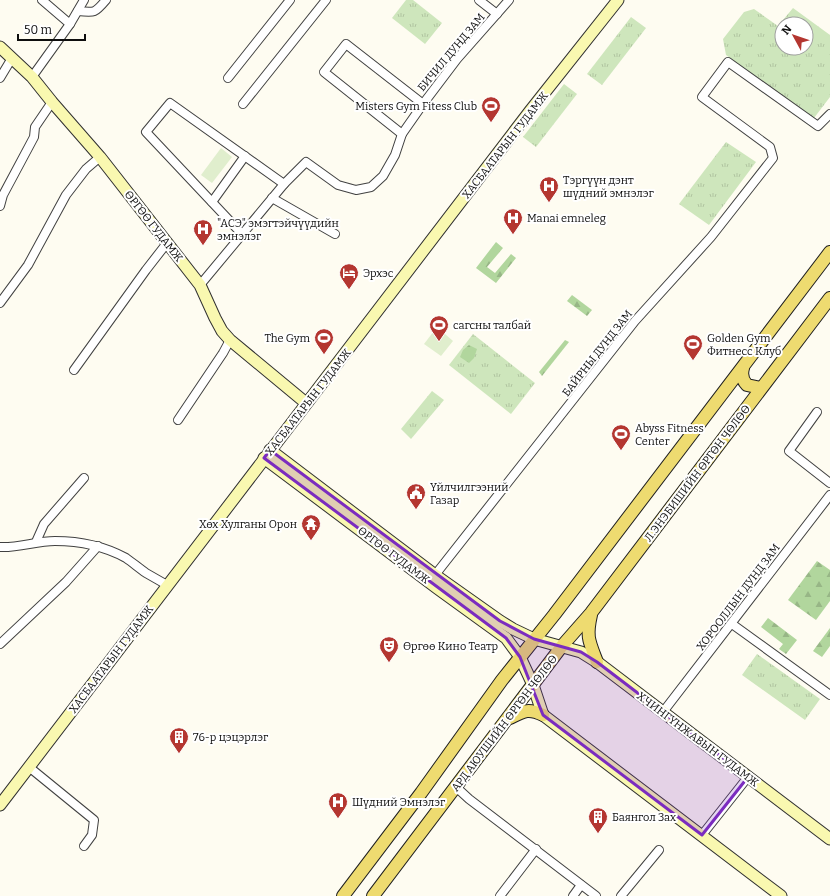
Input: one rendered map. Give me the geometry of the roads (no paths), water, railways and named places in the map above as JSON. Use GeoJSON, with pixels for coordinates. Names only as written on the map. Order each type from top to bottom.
{"type":"FeatureCollection","features":[{"type":"Feature","properties":{"kind":"main road"},"geometry":{"type":"LineString","coordinates":[[343,896],[421,793],[520,657],[554,615],[830,252]]}},
{"type":"Feature","properties":{"kind":"main road","name":"Л.ЭНЭБИШИЙН ӨРГӨН ЧӨЛӨӨ"},"geometry":{"type":"LineString","coordinates":[[562,646],[592,613],[830,298]]}},
{"type":"Feature","properties":{"kind":"main road"},"geometry":{"type":"LineString","coordinates":[[743,368],[741,374],[747,385],[761,388]]}},
{"type":"Feature","properties":{"kind":"main road"},"geometry":{"type":"LineString","coordinates":[[592,613],[588,630],[588,639],[597,662]]}},
{"type":"Feature","properties":{"kind":"main road","name":"АРД АЮУШИЙН ӨРГӨН ЧӨЛӨӨ"},"geometry":{"type":"LineString","coordinates":[[373,896],[562,646]]}},
{"type":"Feature","properties":{"kind":"main road"},"geometry":{"type":"LineString","coordinates":[[506,721],[523,711],[534,711],[543,715]]}},
{"type":"Feature","properties":{"kind":"street"},"geometry":{"type":"LineString","coordinates":[[42,0],[70,24]]}},
{"type":"Feature","properties":{"kind":"street"},"geometry":{"type":"LineString","coordinates":[[32,77],[70,24],[84,0]]}},
{"type":"Feature","properties":{"kind":"street"},"geometry":{"type":"LineString","coordinates":[[78,11],[91,12],[98,10],[106,0]]}},
{"type":"Feature","properties":{"kind":"street"},"geometry":{"type":"LineString","coordinates":[[228,78],[290,0]]}},
{"type":"Feature","properties":{"kind":"street"},"geometry":{"type":"LineString","coordinates":[[243,104],[326,0]]}},
{"type":"Feature","properties":{"kind":"street","name":"БИЧИЛ ДУНД ЗАМ"},"geometry":{"type":"LineString","coordinates":[[479,0],[497,14]]}},
{"type":"Feature","properties":{"kind":"street","name":"БИЧИЛ ДУНД ЗАМ"},"geometry":{"type":"LineString","coordinates":[[200,285],[284,184],[306,162],[338,185],[356,190],[370,187],[383,176],[395,155],[402,134],[422,104],[457,59],[510,0]]}},
{"type":"Feature","properties":{"kind":"street","name":"ХАСБААТАРЫН ГУДАМЖ"},"geometry":{"type":"LineString","coordinates":[[0,805],[530,111],[618,0]]}},
{"type":"Feature","properties":{"kind":"street","name":"БИЧИЛ ДУНД ЗАМ"},"geometry":{"type":"LineString","coordinates":[[402,134],[324,72],[346,44],[422,104]]}},
{"type":"Feature","properties":{"kind":"street","name":"ӨРГӨӨ ГУДАМЖ"},"geometry":{"type":"LineString","coordinates":[[0,47],[32,77],[100,157],[167,242],[200,285],[222,331],[230,340],[306,403]]}},
{"type":"Feature","properties":{"kind":"street"},"geometry":{"type":"LineString","coordinates":[[0,78],[12,58]]}},
{"type":"Feature","properties":{"kind":"street","name":"БАЙРНЫ ДУНД ЗАМ"},"geometry":{"type":"LineString","coordinates":[[435,575],[461,544],[635,321],[711,237],[773,158],[770,147],[702,96],[728,62],[818,126],[830,114]]}},
{"type":"Feature","properties":{"kind":"street"},"geometry":{"type":"LineString","coordinates":[[0,206],[3,196],[34,137],[35,127],[52,102]]}},
{"type":"Feature","properties":{"kind":"street"},"geometry":{"type":"LineString","coordinates":[[242,234],[146,132],[170,103],[284,184]]}},
{"type":"Feature","properties":{"kind":"street"},"geometry":{"type":"LineString","coordinates":[[212,202],[245,156]]}},
{"type":"Feature","properties":{"kind":"street"},"geometry":{"type":"LineString","coordinates":[[0,303],[28,265],[66,195],[86,169],[100,157]]}},
{"type":"Feature","properties":{"kind":"street"},"geometry":{"type":"LineString","coordinates":[[272,198],[335,234]]}},
{"type":"Feature","properties":{"kind":"street"},"geometry":{"type":"LineString","coordinates":[[74,370],[167,242]]}},
{"type":"Feature","properties":{"kind":"street"},"geometry":{"type":"LineString","coordinates":[[178,420],[223,353],[230,340]]}},
{"type":"Feature","properties":{"kind":"street"},"geometry":{"type":"LineString","coordinates":[[816,412],[789,451],[830,482]]}},
{"type":"Feature","properties":{"kind":"street","name":"ӨРГӨӨ ГУДАМЖ"},"geometry":{"type":"LineString","coordinates":[[267,454],[500,621],[534,639],[562,646]]}},
{"type":"Feature","properties":{"kind":"street","name":"ӨРГӨӨ ГУДАМЖ"},"geometry":{"type":"LineString","coordinates":[[267,454],[437,588],[506,638],[520,657],[533,685]]}},
{"type":"Feature","properties":{"kind":"street"},"geometry":{"type":"LineString","coordinates":[[36,542],[44,524],[84,478]]}},
{"type":"Feature","properties":{"kind":"street","name":"ХОРООЛЛЫН ДУНД ЗАМ"},"geometry":{"type":"LineString","coordinates":[[663,712],[830,495]]}},
{"type":"Feature","properties":{"kind":"street"},"geometry":{"type":"LineString","coordinates":[[0,547],[11,548],[36,542],[54,541],[76,542],[98,546],[126,558],[147,574],[167,585]]}},
{"type":"Feature","properties":{"kind":"street"},"geometry":{"type":"LineString","coordinates":[[0,644],[66,582],[98,546]]}},
{"type":"Feature","properties":{"kind":"street"},"geometry":{"type":"LineString","coordinates":[[732,624],[830,695]]}},
{"type":"Feature","properties":{"kind":"street","name":"Х.ЧИНГҮНЖАВЫН ГУДАМЖ"},"geometry":{"type":"LineString","coordinates":[[562,646],[580,652],[597,662],[830,840]]}},
{"type":"Feature","properties":{"kind":"street"},"geometry":{"type":"LineString","coordinates":[[533,685],[543,715],[781,896]]}},
{"type":"Feature","properties":{"kind":"street"},"geometry":{"type":"LineString","coordinates":[[29,767],[94,820],[92,835],[84,846]]}},
{"type":"Feature","properties":{"kind":"street"},"geometry":{"type":"LineString","coordinates":[[702,835],[748,776]]}},
{"type":"Feature","properties":{"kind":"street"},"geometry":{"type":"LineString","coordinates":[[456,787],[469,799],[596,896]]}},
{"type":"Feature","properties":{"kind":"street"},"geometry":{"type":"LineString","coordinates":[[500,896],[536,849]]}},
{"type":"Feature","properties":{"kind":"street"},"geometry":{"type":"LineString","coordinates":[[621,896],[660,850]]}},
{"type":"Feature","properties":{"kind":"street"},"geometry":{"type":"LineString","coordinates":[[573,896],[581,885]]}},
{"type":"Feature","properties":{"kind":"place","name":"Misters Gym Fitess Club"},"geometry":{"type":"Point","coordinates":[491,123]}},
{"type":"Feature","properties":{"kind":"place","name":"Тэргүүн дэнт шүдний эмнэлэг"},"geometry":{"type":"Point","coordinates":[549,203]}},
{"type":"Feature","properties":{"kind":"place","name":"Manai emneleg"},"geometry":{"type":"Point","coordinates":[513,235]}},
{"type":"Feature","properties":{"kind":"place","name":"\"АСЭ\" эмэгтэйчүүдийн эмнэлэг"},"geometry":{"type":"Point","coordinates":[203,246]}},
{"type":"Feature","properties":{"kind":"place","name":"Эрхэс"},"geometry":{"type":"Point","coordinates":[349,290]}},
{"type":"Feature","properties":{"kind":"place","name":"сагсны талбай"},"geometry":{"type":"Point","coordinates":[439,342]}},
{"type":"Feature","properties":{"kind":"place","name":"The Gym"},"geometry":{"type":"Point","coordinates":[324,355]}},
{"type":"Feature","properties":{"kind":"place","name":"Golden Gym Фитнесс Клуб"},"geometry":{"type":"Point","coordinates":[693,361]}},
{"type":"Feature","properties":{"kind":"place","name":"Abyss Fitness Center"},"geometry":{"type":"Point","coordinates":[621,451]}},
{"type":"Feature","properties":{"kind":"place","name":"Үйлчилгээний Газар"},"geometry":{"type":"Point","coordinates":[416,510]}},
{"type":"Feature","properties":{"kind":"place","name":"Хөх Хулганы Орон"},"geometry":{"type":"Point","coordinates":[311,541]}},
{"type":"Feature","properties":{"kind":"place","name":"Өргөө Кино Театр"},"geometry":{"type":"Point","coordinates":[389,663]}},
{"type":"Feature","properties":{"kind":"place","name":"76-р цэцэрлэг"},"geometry":{"type":"Point","coordinates":[179,754]}},
{"type":"Feature","properties":{"kind":"place","name":"Шүдний Эмнэлэг"},"geometry":{"type":"Point","coordinates":[338,819]}},
{"type":"Feature","properties":{"kind":"place","name":"Баянгол Зах"},"geometry":{"type":"Point","coordinates":[598,834]}}]}
